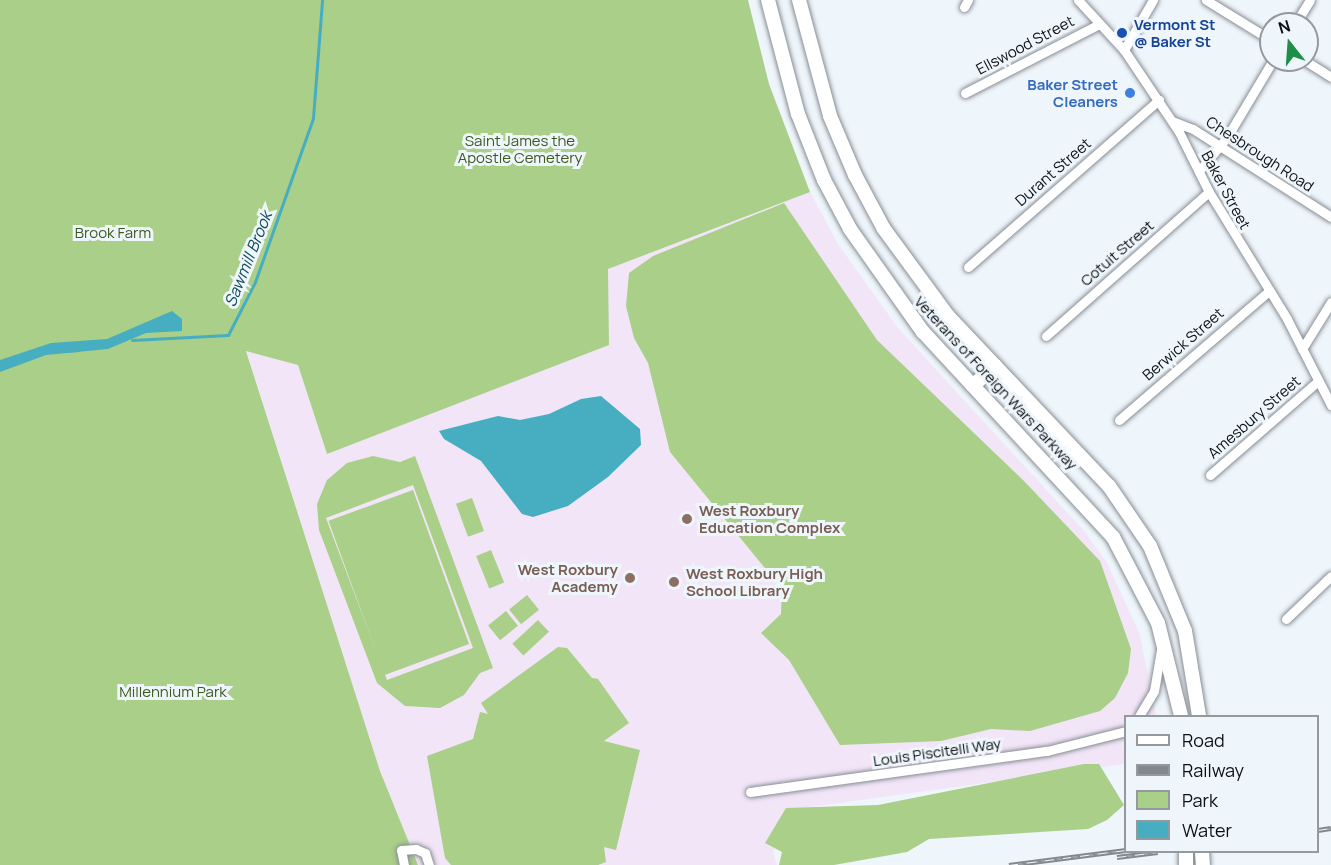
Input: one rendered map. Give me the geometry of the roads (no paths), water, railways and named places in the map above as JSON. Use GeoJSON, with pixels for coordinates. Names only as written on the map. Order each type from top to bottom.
{"type":"FeatureCollection","features":[{"type":"Feature","properties":{"kind":"highway","name":"Veterans of Foreign Wars Parkway"},"geometry":{"type":"LineString","coordinates":[[768,0],[792,97],[841,213],[900,304],[973,386],[1102,522],[1136,575],[1161,633],[1181,715]]}},
{"type":"Feature","properties":{"kind":"highway","name":"Veterans of Foreign Wars Parkway"},"geometry":{"type":"LineString","coordinates":[[799,0],[824,98],[866,197],[925,288],[1109,486],[1150,546],[1185,631],[1199,715]]}},
{"type":"Feature","properties":{"kind":"highway"},"geometry":{"type":"LineString","coordinates":[[973,386],[995,365]]}},
{"type":"Feature","properties":{"kind":"street","name":"Baker Street"},"geometry":{"type":"LineString","coordinates":[[1078,0],[1124,50],[1159,100],[1209,192],[1302,349],[1331,405]]}},
{"type":"Feature","properties":{"kind":"street"},"geometry":{"type":"LineString","coordinates":[[1124,50],[1153,0]]}},
{"type":"Feature","properties":{"kind":"street"},"geometry":{"type":"LineString","coordinates":[[1206,0],[1259,33]]}},
{"type":"Feature","properties":{"kind":"street","name":"Ellswood Street"},"geometry":{"type":"LineString","coordinates":[[965,93],[1099,24]]}},
{"type":"Feature","properties":{"kind":"street"},"geometry":{"type":"LineString","coordinates":[[1199,171],[1219,148],[1266,72]]}},
{"type":"Feature","properties":{"kind":"street","name":"Durant Street"},"geometry":{"type":"LineString","coordinates":[[968,267],[1159,100]]}},
{"type":"Feature","properties":{"kind":"street","name":"Chesbrough Road"},"geometry":{"type":"LineString","coordinates":[[1172,121],[1193,129],[1219,148],[1331,217]]}},
{"type":"Feature","properties":{"kind":"street","name":"Cotuit Street"},"geometry":{"type":"LineString","coordinates":[[1046,336],[1209,192]]}},
{"type":"Feature","properties":{"kind":"street","name":"Berwick Street"},"geometry":{"type":"LineString","coordinates":[[1119,420],[1268,292]]}},
{"type":"Feature","properties":{"kind":"street"},"geometry":{"type":"LineString","coordinates":[[1302,349],[1331,302]]}},
{"type":"Feature","properties":{"kind":"street","name":"Amesbury Street"},"geometry":{"type":"LineString","coordinates":[[1210,476],[1318,381]]}},
{"type":"Feature","properties":{"kind":"street"},"geometry":{"type":"LineString","coordinates":[[1286,619],[1331,576]]}},
{"type":"Feature","properties":{"kind":"street"},"geometry":{"type":"LineString","coordinates":[[1139,715],[1160,674],[1161,633]]}},
{"type":"Feature","properties":{"kind":"street","name":"Louis Piscitelli Way"},"geometry":{"type":"LineString","coordinates":[[750,792],[1047,752],[1124,730]]}},
{"type":"Feature","properties":{"kind":"street"},"geometry":{"type":"LineString","coordinates":[[404,865],[401,850],[416,849],[425,853],[429,865]]}},
{"type":"Feature","properties":{"kind":"water"},"geometry":{"type":"Polygon","coordinates":[[[172,311],[182,319],[182,331],[146,333],[108,349],[46,355],[0,372],[0,360],[51,343],[107,339],[172,311]]]}},
{"type":"Feature","properties":{"kind":"water"},"geometry":{"type":"Polygon","coordinates":[[[601,396],[640,429],[641,445],[608,477],[568,506],[533,517],[522,514],[481,461],[444,439],[439,431],[498,416],[520,420],[549,414],[581,399],[601,396]]]}},
{"type":"Feature","properties":{"kind":"waterway","name":"Sawmill Brook"},"geometry":{"type":"LineString","coordinates":[[132,340],[228,335],[255,282],[313,118],[322,0]]}},
{"type":"Feature","properties":{"kind":"waterway","name":"Sawmill Brook"},"geometry":{"type":"LineString","coordinates":[[64,351],[78,350]]}},
{"type":"Feature","properties":{"kind":"railway"},"geometry":{"type":"LineString","coordinates":[[1319,830],[1331,828]]}},
{"type":"Feature","properties":{"kind":"railway"},"geometry":{"type":"LineString","coordinates":[[1009,865],[1124,850]]}},
{"type":"Feature","properties":{"kind":"railway"},"geometry":{"type":"LineString","coordinates":[[1117,857],[1150,853]]}},
{"type":"Feature","properties":{"kind":"place","name":"Vermont St @ Baker St"},"geometry":{"type":"Point","coordinates":[1122,33]}},
{"type":"Feature","properties":{"kind":"place","name":"Baker Street Cleaners"},"geometry":{"type":"Point","coordinates":[1130,93]}},
{"type":"Feature","properties":{"kind":"place","name":"West Roxbury Education Complex"},"geometry":{"type":"Point","coordinates":[687,519]}},
{"type":"Feature","properties":{"kind":"place","name":"West Roxbury Academy"},"geometry":{"type":"Point","coordinates":[630,578]}},
{"type":"Feature","properties":{"kind":"place","name":"West Roxbury High School Library"},"geometry":{"type":"Point","coordinates":[674,582]}},
{"type":"Feature","properties":{"kind":"park label","name":"Saint James the Apostle Cemetery"},"geometry":{"type":"Point","coordinates":[520,148]}},
{"type":"Feature","properties":{"kind":"park label","name":"Brook Farm"},"geometry":{"type":"Point","coordinates":[113,233]}},
{"type":"Feature","properties":{"kind":"park label","name":"Millennium Park"},"geometry":{"type":"Point","coordinates":[173,692]}}]}
